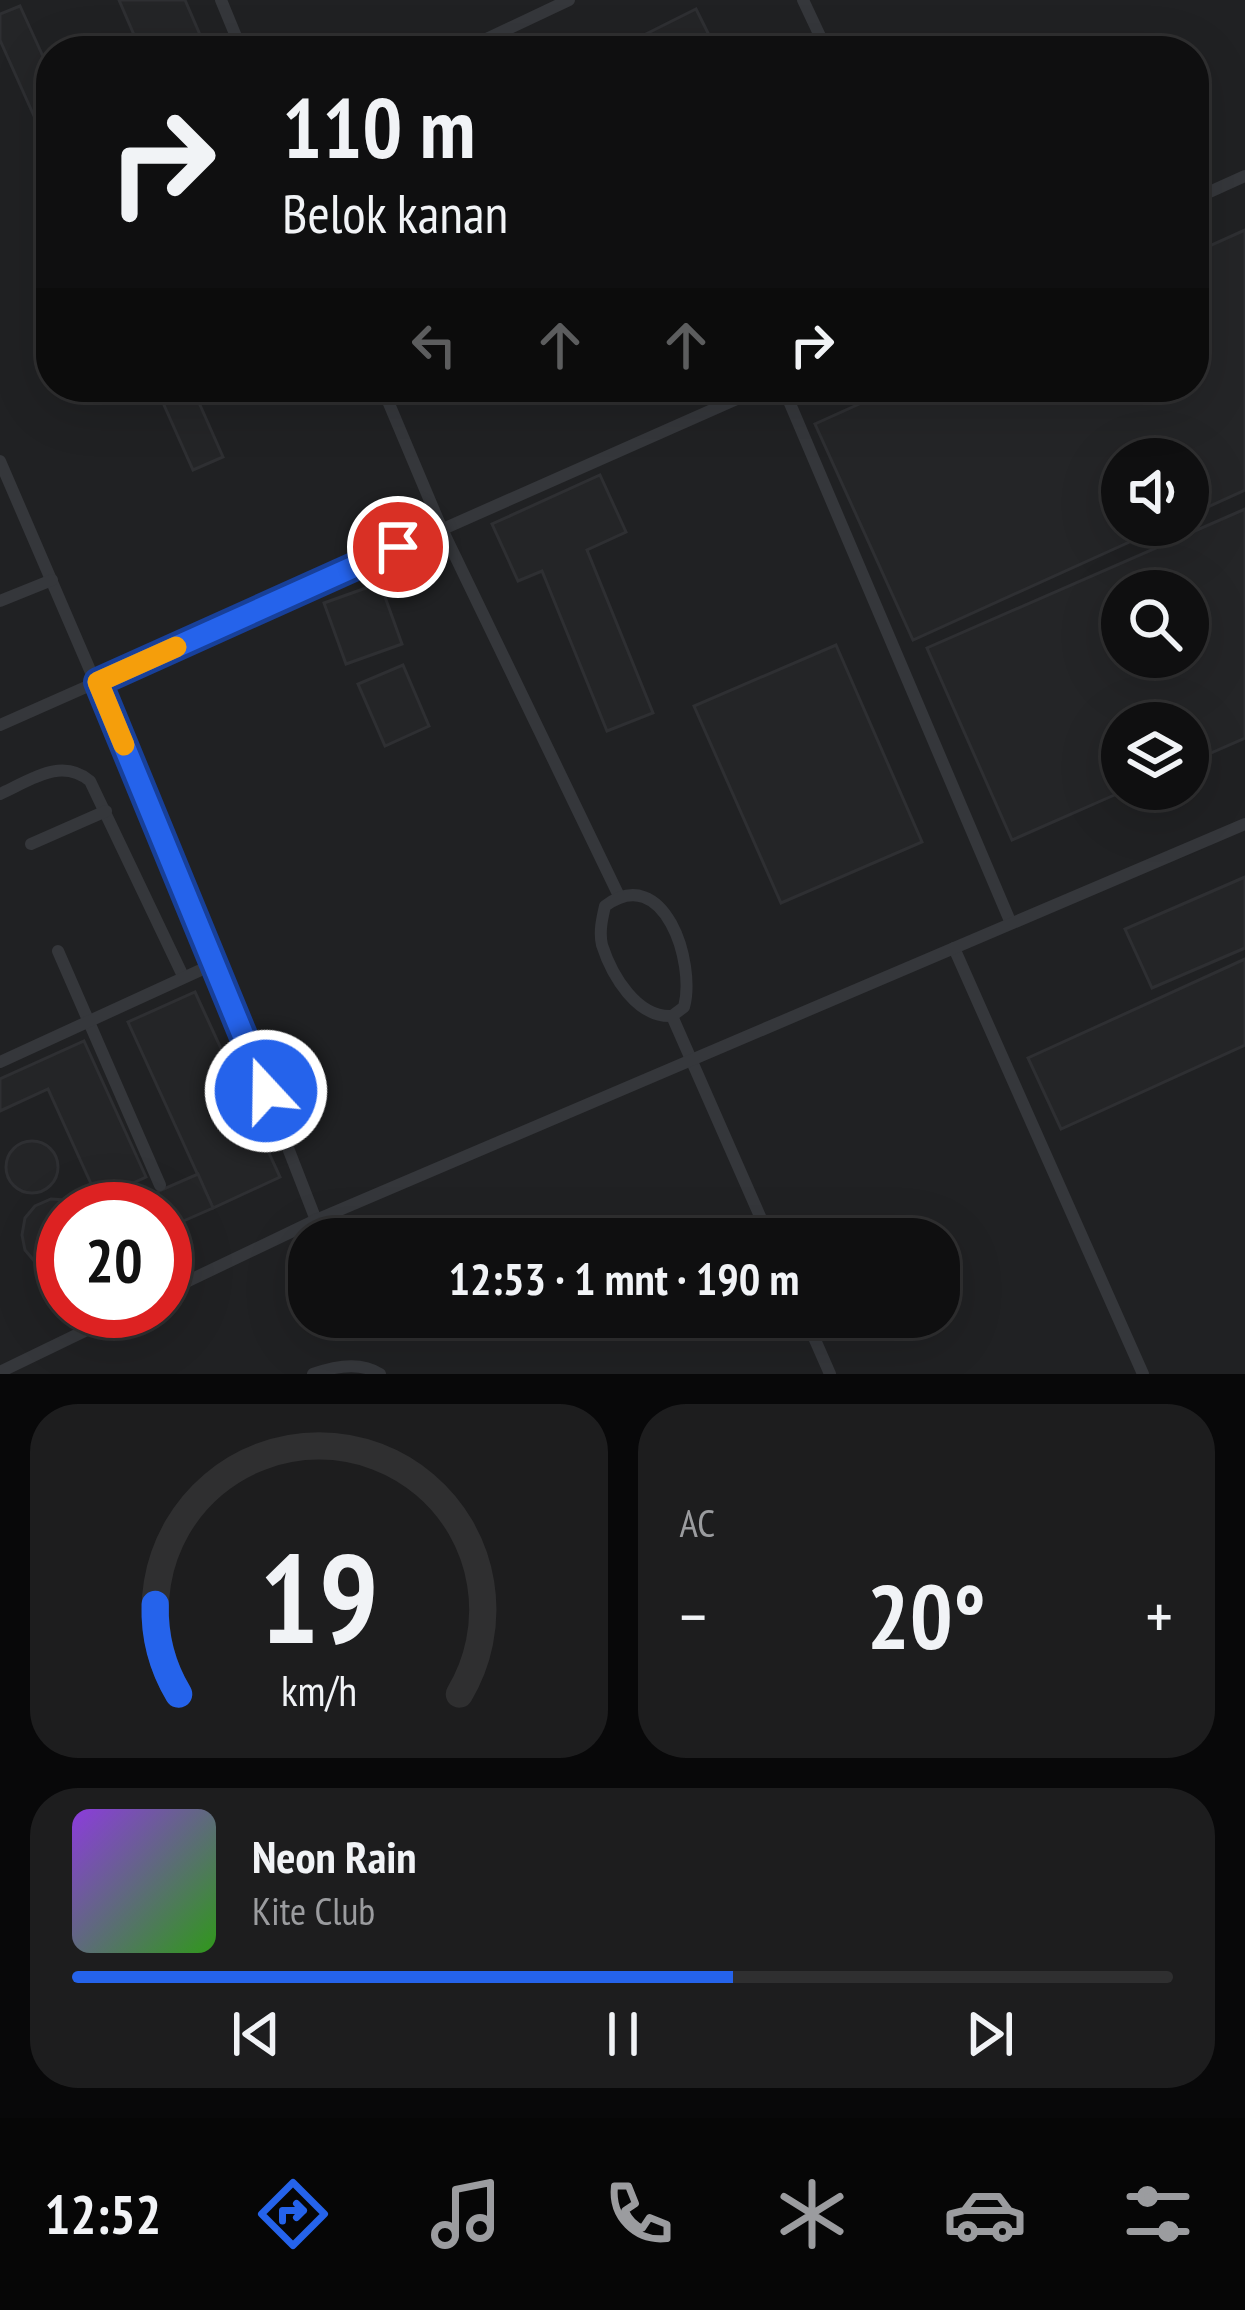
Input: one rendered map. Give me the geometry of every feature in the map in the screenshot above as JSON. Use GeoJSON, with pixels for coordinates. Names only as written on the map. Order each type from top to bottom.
{"type":"FeatureCollection","features":[{"type":"Feature","properties":{"kind":"lane"},"geometry":{"type":"LineString","coordinates":[[220,0],[236,36]]}},
{"type":"Feature","properties":{"kind":"lane"},"geometry":{"type":"LineString","coordinates":[[493,36],[569,0]]}},
{"type":"Feature","properties":{"kind":"lane"},"geometry":{"type":"LineString","coordinates":[[803,0],[819,36]]}},
{"type":"Feature","properties":{"kind":"lane"},"geometry":{"type":"LineString","coordinates":[[1209,192],[1245,176]]}},
{"type":"Feature","properties":{"kind":"lane"},"geometry":{"type":"LineString","coordinates":[[388,402],[441,527],[619,896]]}},
{"type":"Feature","properties":{"kind":"lane"},"geometry":{"type":"LineString","coordinates":[[0,725],[729,402]]}},
{"type":"Feature","properties":{"kind":"lane"},"geometry":{"type":"LineString","coordinates":[[789,402],[1010,921]]}},
{"type":"Feature","properties":{"kind":"lane"},"geometry":{"type":"LineString","coordinates":[[0,461],[216,963],[315,1218]]}},
{"type":"Feature","properties":{"kind":"lane"},"geometry":{"type":"LineString","coordinates":[[0,602],[52,580]]}},
{"type":"Feature","properties":{"kind":"lane"},"geometry":{"type":"LineString","coordinates":[[0,794],[42,775],[76,770],[90,781],[183,976]]}},
{"type":"Feature","properties":{"kind":"lane"},"geometry":{"type":"LineString","coordinates":[[31,844],[106,811]]}},
{"type":"Feature","properties":{"kind":"lane"},"geometry":{"type":"LineString","coordinates":[[321,1218],[1245,824]]}},
{"type":"Feature","properties":{"kind":"lane"},"geometry":{"type":"LineString","coordinates":[[638,894],[656,901],[670,922],[688,978],[684,1007],[672,1016],[657,1017],[635,1003],[602,943],[605,906],[619,896],[638,894]]}},
{"type":"Feature","properties":{"kind":"lane"},"geometry":{"type":"LineString","coordinates":[[954,947],[1143,1374]]}},
{"type":"Feature","properties":{"kind":"lane"},"geometry":{"type":"LineString","coordinates":[[58,951],[158,1182]]}},
{"type":"Feature","properties":{"kind":"lane"},"geometry":{"type":"LineString","coordinates":[[0,1062],[216,963]]}},
{"type":"Feature","properties":{"kind":"lane"},"geometry":{"type":"LineString","coordinates":[[672,1016],[761,1218]]}},
{"type":"Feature","properties":{"kind":"lane"},"geometry":{"type":"LineString","coordinates":[[192,1279],[288,1233]]}},
{"type":"Feature","properties":{"kind":"lane"},"geometry":{"type":"LineString","coordinates":[[0,1372],[70,1338]]}},
{"type":"Feature","properties":{"kind":"lane"},"geometry":{"type":"LineString","coordinates":[[814,1338],[830,1374]]}},
{"type":"Feature","properties":{"kind":"lane"},"geometry":{"type":"LineString","coordinates":[[313,1374],[368,1366],[380,1374]]}},
{"type":"Feature","properties":{"kind":"shaded area"},"geometry":{"type":"Polygon","coordinates":[[[0,0],[1245,0],[1245,1374],[0,1374],[0,0]]]}},
{"type":"Feature","properties":{"kind":"building"},"geometry":{"type":"Polygon","coordinates":[[[119,0],[185,0],[201,36],[135,36],[119,0]]]}},
{"type":"Feature","properties":{"kind":"building"},"geometry":{"type":"Polygon","coordinates":[[[20,6],[36,41],[36,120],[0,40],[0,14],[20,6]]]}},
{"type":"Feature","properties":{"kind":"building"},"geometry":{"type":"Polygon","coordinates":[[[696,9],[710,36],[642,36],[696,9]]]}},
{"type":"Feature","properties":{"kind":"building"},"geometry":{"type":"Polygon","coordinates":[[[1245,230],[1245,490],[1209,506],[1209,438],[1101,438],[1101,546],[1121,546],[913,640],[815,424],[864,402],[1209,402],[1209,246],[1245,230]]]}},
{"type":"Feature","properties":{"kind":"building"},"geometry":{"type":"Polygon","coordinates":[[[163,402],[199,402],[223,457],[193,470],[163,402]]]}},
{"type":"Feature","properties":{"kind":"building"},"geometry":{"type":"Polygon","coordinates":[[[600,475],[626,532],[587,550],[653,713],[607,731],[542,571],[518,581],[492,524],[600,475]]]}},
{"type":"Feature","properties":{"kind":"building"},"geometry":{"type":"Polygon","coordinates":[[[1245,509],[1245,738],[1209,754],[1209,702],[1101,702],[1101,801],[1012,840],[927,648],[1101,572],[1101,678],[1209,678],[1209,570],[1105,570],[1160,546],[1209,546],[1209,525],[1245,509]]]}},
{"type":"Feature","properties":{"kind":"building"},"geometry":{"type":"Polygon","coordinates":[[[380,583],[402,644],[346,664],[324,603],[380,583]]]}},
{"type":"Feature","properties":{"kind":"building"},"geometry":{"type":"Polygon","coordinates":[[[836,645],[922,842],[781,903],[694,706],[836,645]]]}},
{"type":"Feature","properties":{"kind":"building"},"geometry":{"type":"Polygon","coordinates":[[[403,665],[429,726],[385,746],[358,684],[403,665]]]}},
{"type":"Feature","properties":{"kind":"building"},"geometry":{"type":"Polygon","coordinates":[[[1245,877],[1245,948],[1152,988],[1125,929],[1245,877]]]}},
{"type":"Feature","properties":{"kind":"building"},"geometry":{"type":"Polygon","coordinates":[[[1245,959],[1245,1045],[1061,1129],[1028,1058],[1245,959]]]}},
{"type":"Feature","properties":{"kind":"building"},"geometry":{"type":"Polygon","coordinates":[[[195,992],[280,1177],[213,1208],[128,1022],[195,992]]]}},
{"type":"Feature","properties":{"kind":"building"},"geometry":{"type":"Polygon","coordinates":[[[84,1041],[146,1177],[135,1182],[90,1182],[48,1089],[0,1111],[0,1079],[84,1041]]]}},
{"type":"Feature","properties":{"kind":"building"},"geometry":{"type":"Polygon","coordinates":[[[22,1143],[42,1143],[56,1157],[56,1177],[52,1182],[36,1182],[36,1192],[22,1191],[8,1177],[8,1157],[22,1143]]]}},
{"type":"Feature","properties":{"kind":"building"},"geometry":{"type":"Polygon","coordinates":[[[198,1174],[213,1208],[192,1217],[192,1182],[180,1182],[198,1174]]]}},
{"type":"Feature","properties":{"kind":"building"},"geometry":{"type":"Polygon","coordinates":[[[35,1206],[36,1263],[25,1250],[22,1235],[25,1218],[35,1206]]]}},
{"type":"Feature","properties":{"kind":"slow traffic"},"geometry":{"type":"LineString","coordinates":[[124,745],[98,682],[176,647]]}},
{"type":"Feature","properties":{"kind":"route"},"geometry":{"type":"LineString","coordinates":[[266,1091],[98,682],[398,547]]}}]}
